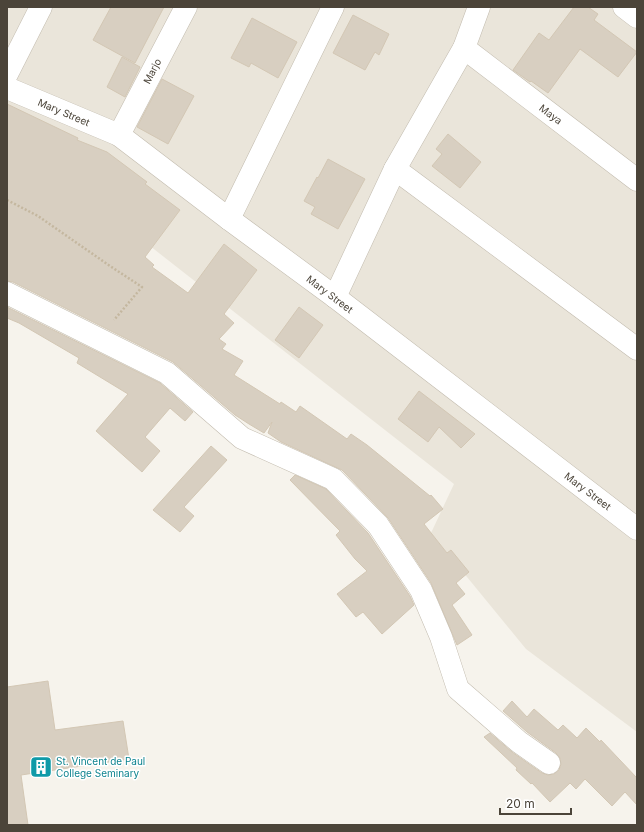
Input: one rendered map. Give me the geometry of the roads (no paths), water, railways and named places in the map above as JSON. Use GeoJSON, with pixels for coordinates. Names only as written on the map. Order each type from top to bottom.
{"type":"FeatureCollection","features":[{"type":"Feature","properties":{"kind":"street"},"geometry":{"type":"LineString","coordinates":[[7,74],[41,7]]}},
{"type":"Feature","properties":{"kind":"street","name":"Marjo"},"geometry":{"type":"LineString","coordinates":[[119,135],[186,7]]}},
{"type":"Feature","properties":{"kind":"street"},"geometry":{"type":"LineString","coordinates":[[229,219],[333,7]]}},
{"type":"Feature","properties":{"kind":"street"},"geometry":{"type":"LineString","coordinates":[[335,297],[394,169],[464,48],[479,7]]}},
{"type":"Feature","properties":{"kind":"street"},"geometry":{"type":"LineString","coordinates":[[624,7],[637,17]]}},
{"type":"Feature","properties":{"kind":"street","name":"Maya"},"geometry":{"type":"LineString","coordinates":[[464,48],[637,180]]}},
{"type":"Feature","properties":{"kind":"street","name":"Mary Street"},"geometry":{"type":"LineString","coordinates":[[7,88],[119,135],[335,297],[637,529]]}},
{"type":"Feature","properties":{"kind":"street"},"geometry":{"type":"LineString","coordinates":[[394,169],[637,349]]}},
{"type":"Feature","properties":{"kind":"street"},"geometry":{"type":"LineString","coordinates":[[7,293],[167,373],[242,438],[333,479],[378,525],[421,590],[441,638],[458,689],[519,742],[549,763]]}},
{"type":"Feature","properties":{"kind":"place","name":"St. Vincent de Paul College Seminary"},"geometry":{"type":"Point","coordinates":[41,767]}}]}
